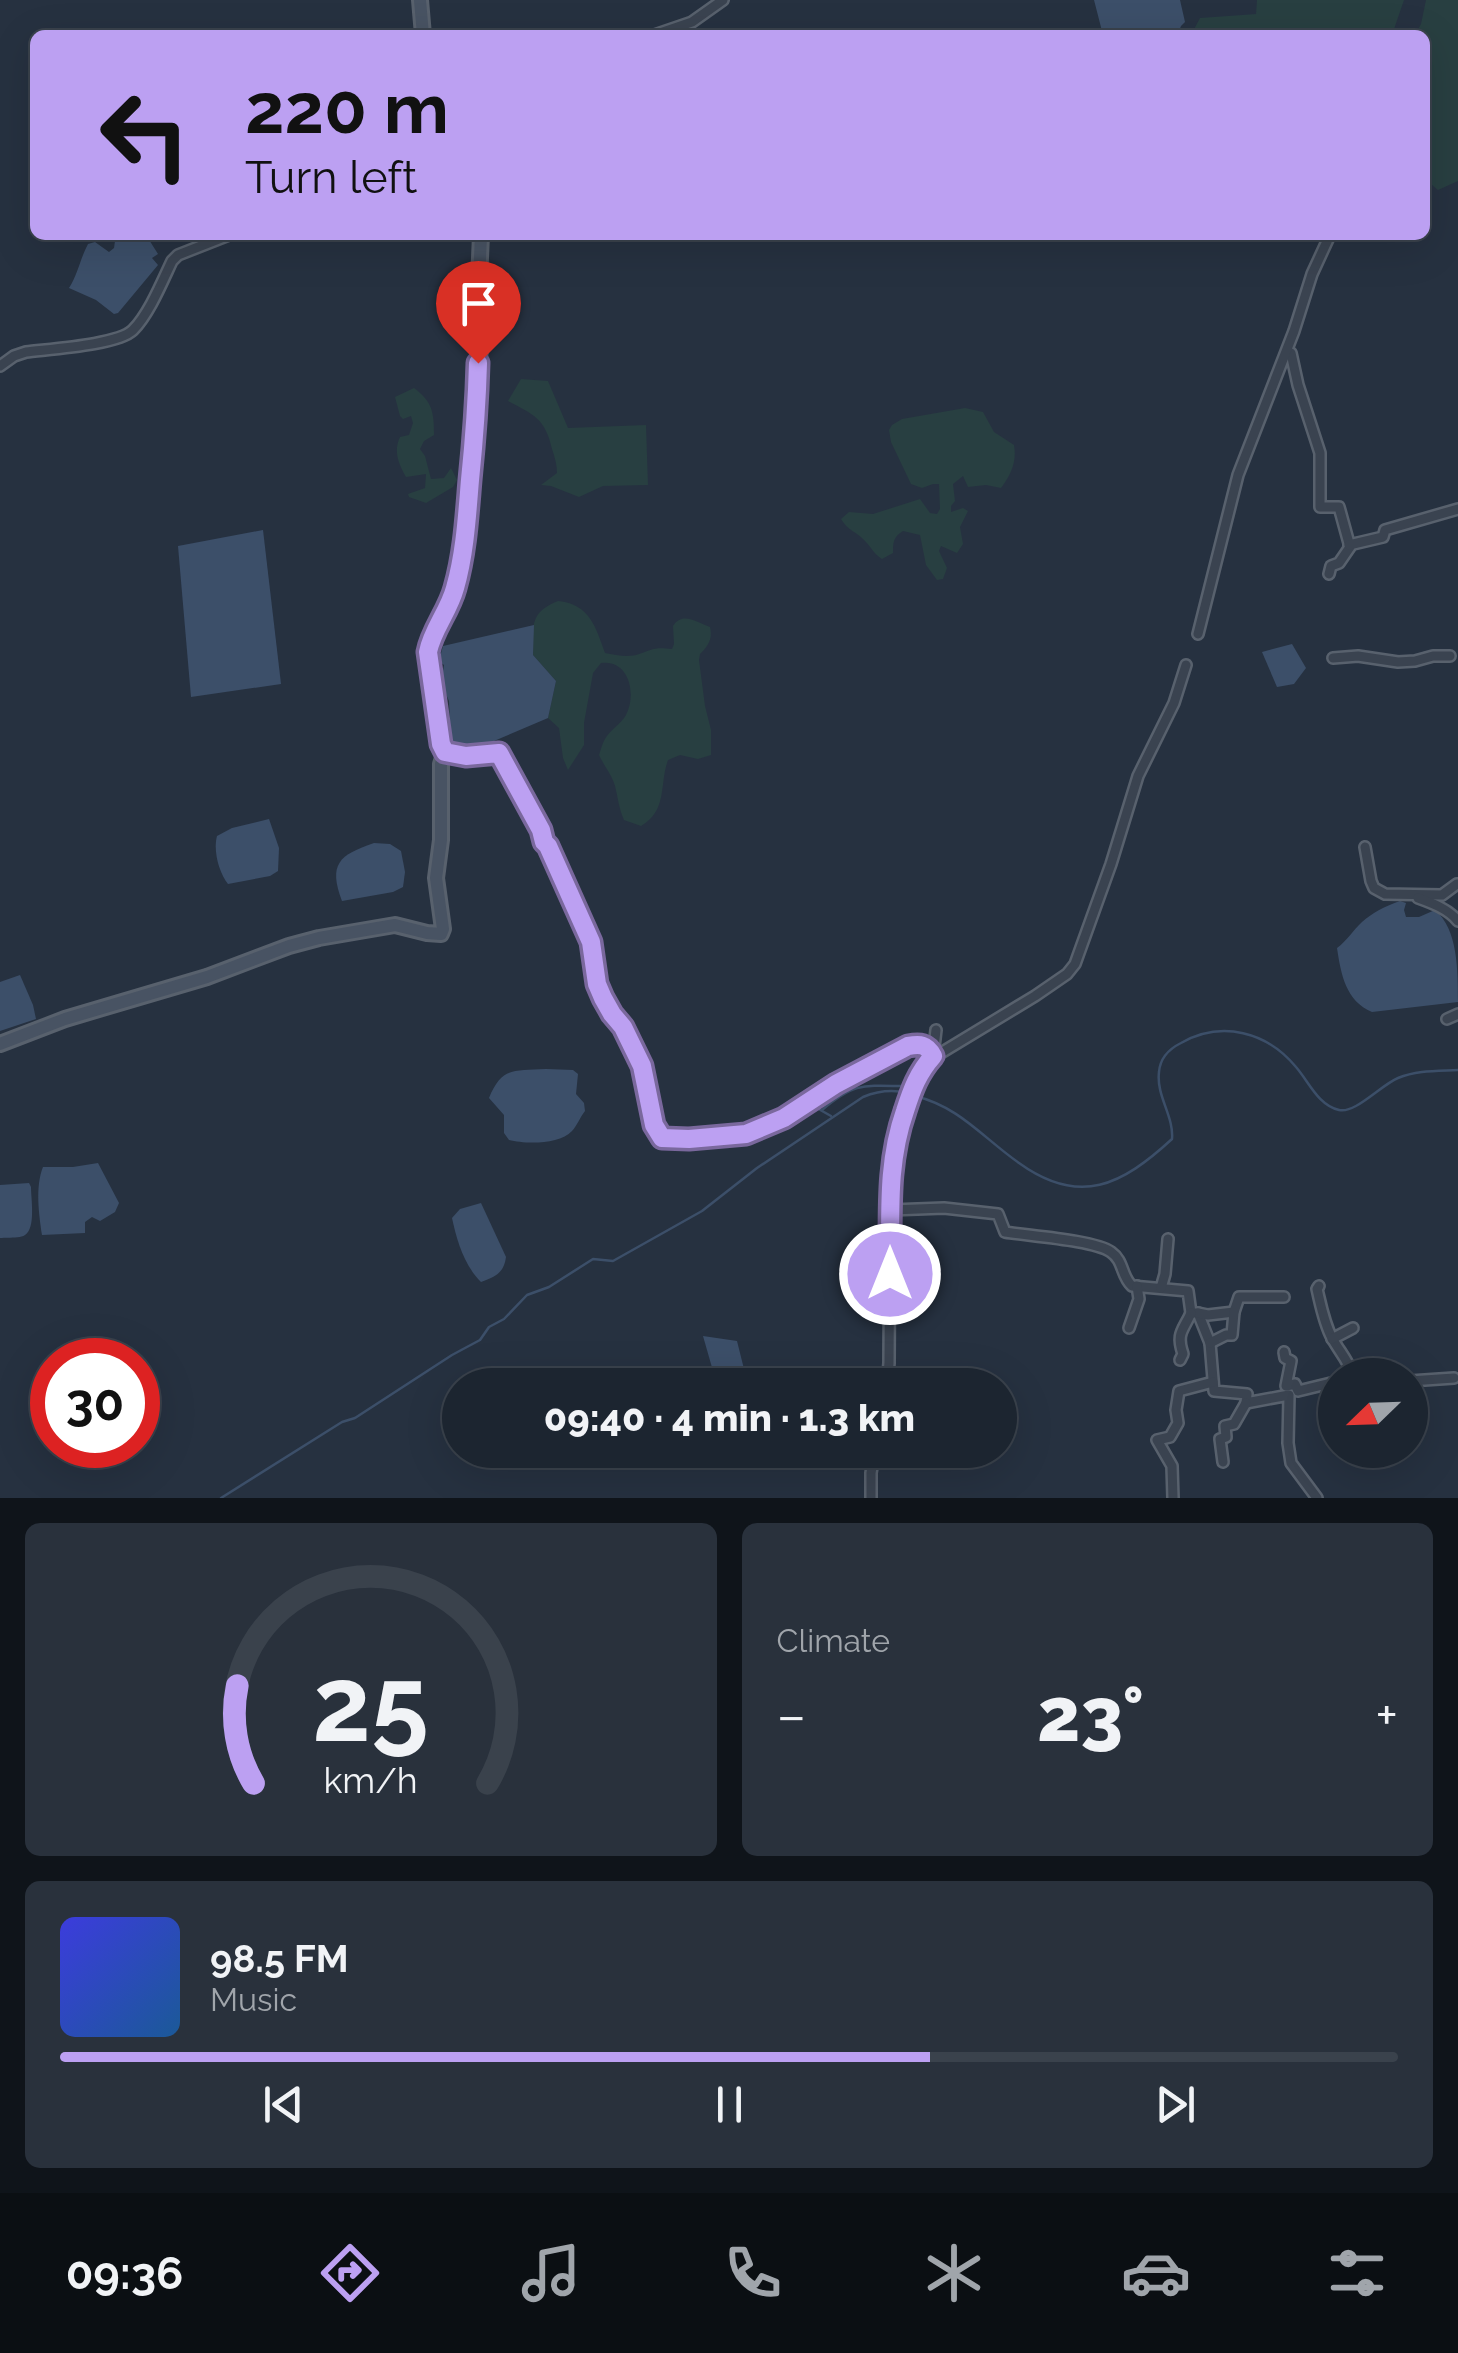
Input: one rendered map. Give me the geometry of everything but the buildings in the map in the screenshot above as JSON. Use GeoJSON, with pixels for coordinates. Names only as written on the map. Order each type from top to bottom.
{"type":"FeatureCollection","features":[{"type":"Feature","properties":{"kind":"street"},"geometry":{"type":"LineString","coordinates":[[420,0],[423,30]]}},
{"type":"Feature","properties":{"kind":"street"},"geometry":{"type":"LineString","coordinates":[[669,30],[692,22],[723,0]]}},
{"type":"Feature","properties":{"kind":"street"},"geometry":{"type":"LineString","coordinates":[[0,366],[26,352],[105,342],[128,334],[178,255],[216,240]]}},
{"type":"Feature","properties":{"kind":"street"},"geometry":{"type":"LineString","coordinates":[[0,1044],[320,938],[394,925],[441,934],[437,866],[441,764],[445,752],[428,652],[456,586],[467,520],[478,363],[485,323],[480,281],[482,240]]}},
{"type":"Feature","properties":{"kind":"street"},"geometry":{"type":"LineString","coordinates":[[1198,634],[1238,475],[1328,240]]}},
{"type":"Feature","properties":{"kind":"street"},"geometry":{"type":"LineString","coordinates":[[1291,353],[1320,452],[1320,507],[1340,507],[1350,547],[1339,563],[1331,566],[1329,574]]}},
{"type":"Feature","properties":{"kind":"street"},"geometry":{"type":"LineString","coordinates":[[1349,544],[1383,537],[1385,530],[1405,522],[1458,509]]}},
{"type":"Feature","properties":{"kind":"street"},"geometry":{"type":"LineString","coordinates":[[1333,658],[1358,656],[1398,662],[1450,656]]}},
{"type":"Feature","properties":{"kind":"street"},"geometry":{"type":"LineString","coordinates":[[888,1368],[893,1151],[913,1085],[932,1058],[1035,996],[1075,964],[1138,776],[1174,702],[1186,665]]}},
{"type":"Feature","properties":{"kind":"street"},"geometry":{"type":"LineString","coordinates":[[445,752],[466,756],[499,753],[541,830],[578,918],[586,928],[597,984],[642,1066],[654,1125],[662,1138],[746,1134],[784,1118],[836,1084],[908,1046],[920,1044],[929,1048],[932,1058]]}},
{"type":"Feature","properties":{"kind":"street"},"geometry":{"type":"LineString","coordinates":[[1365,846],[1374,888],[1385,894],[1442,894],[1457,884]]}},
{"type":"Feature","properties":{"kind":"street"},"geometry":{"type":"LineString","coordinates":[[1411,896],[1458,921]]}},
{"type":"Feature","properties":{"kind":"street"},"geometry":{"type":"LineString","coordinates":[[1447,1019],[1458,1014]]}},
{"type":"Feature","properties":{"kind":"street"},"geometry":{"type":"LineString","coordinates":[[932,1058],[936,1030]]}},
{"type":"Feature","properties":{"kind":"street"},"geometry":{"type":"LineString","coordinates":[[891,1210],[944,1208],[998,1214],[1005,1232],[1104,1248],[1122,1263],[1126,1280],[1132,1286],[1188,1291],[1194,1313],[1210,1343],[1214,1391],[1247,1394],[1234,1424],[1225,1426],[1226,1437],[1220,1439],[1224,1462]]}},
{"type":"Feature","properties":{"kind":"street"},"geometry":{"type":"LineString","coordinates":[[1161,1288],[1168,1238]]}},
{"type":"Feature","properties":{"kind":"street"},"geometry":{"type":"LineString","coordinates":[[1129,1328],[1139,1299],[1138,1286]]}},
{"type":"Feature","properties":{"kind":"street"},"geometry":{"type":"LineString","coordinates":[[1318,1286],[1324,1320],[1345,1358]]}},
{"type":"Feature","properties":{"kind":"street"},"geometry":{"type":"LineString","coordinates":[[1210,1343],[1232,1335],[1239,1297],[1284,1297]]}},
{"type":"Feature","properties":{"kind":"street"},"geometry":{"type":"LineString","coordinates":[[1194,1313],[1234,1312]]}},
{"type":"Feature","properties":{"kind":"street"},"geometry":{"type":"LineString","coordinates":[[1180,1360],[1184,1354],[1180,1330],[1194,1313]]}},
{"type":"Feature","properties":{"kind":"street"},"geometry":{"type":"LineString","coordinates":[[1332,1339],[1353,1328]]}},
{"type":"Feature","properties":{"kind":"street"},"geometry":{"type":"LineString","coordinates":[[1284,1352],[1291,1362],[1286,1386],[1296,1384],[1288,1443],[1290,1463],[1317,1498]]}},
{"type":"Feature","properties":{"kind":"street"},"geometry":{"type":"LineString","coordinates":[[1428,1380],[1454,1378]]}},
{"type":"Feature","properties":{"kind":"street"},"geometry":{"type":"LineString","coordinates":[[1173,1498],[1172,1466],[1157,1440],[1170,1437],[1177,1427],[1179,1391],[1213,1382]]}},
{"type":"Feature","properties":{"kind":"street"},"geometry":{"type":"LineString","coordinates":[[1246,1403],[1318,1387]]}},
{"type":"Feature","properties":{"kind":"street"},"geometry":{"type":"LineString","coordinates":[[871,1498],[872,1468]]}},
{"type":"Feature","properties":{"kind":"green space"},"geometry":{"type":"Polygon","coordinates":[[[1257,0],[1404,0],[1394,30],[1194,30],[1200,18],[1256,14],[1257,0]]]}},
{"type":"Feature","properties":{"kind":"green space"},"geometry":{"type":"Polygon","coordinates":[[[1426,0],[1458,0],[1458,181],[1438,190],[1430,183],[1430,30],[1418,30],[1426,0]]]}},
{"type":"Feature","properties":{"kind":"green space"},"geometry":{"type":"Polygon","coordinates":[[[521,379],[548,381],[568,428],[646,425],[648,485],[603,486],[579,497],[541,485],[557,473],[556,464],[542,424],[508,401],[521,379]]]}},
{"type":"Feature","properties":{"kind":"green space"},"geometry":{"type":"Polygon","coordinates":[[[414,388],[429,403],[433,414],[434,435],[420,449],[431,479],[444,478],[451,468],[457,480],[453,487],[426,503],[408,494],[425,488],[426,474],[406,477],[397,453],[400,437],[409,435],[413,423],[411,416],[400,416],[395,397],[414,388]]]}},
{"type":"Feature","properties":{"kind":"green space"},"geometry":{"type":"Polygon","coordinates":[[[965,408],[983,412],[994,432],[1014,445],[1014,463],[1001,488],[968,487],[963,476],[953,484],[955,501],[951,512],[963,508],[968,511],[960,527],[963,544],[957,553],[941,546],[939,551],[947,568],[943,579],[937,580],[926,565],[920,535],[903,531],[894,540],[893,553],[882,559],[841,519],[849,512],[873,514],[920,499],[930,513],[937,514],[939,484],[922,488],[911,484],[889,430],[902,419],[965,408]]]}},
{"type":"Feature","properties":{"kind":"green space"},"geometry":{"type":"Polygon","coordinates":[[[558,601],[585,612],[605,653],[614,655],[672,649],[673,626],[681,619],[710,627],[710,639],[699,660],[711,730],[711,755],[698,759],[680,755],[668,760],[659,805],[641,826],[624,820],[614,782],[599,755],[605,739],[629,707],[630,688],[624,672],[611,663],[601,663],[593,673],[584,745],[568,770],[559,728],[548,718],[556,681],[533,655],[533,628],[542,610],[558,601]]]}},
{"type":"Feature","properties":{"kind":"water"},"geometry":{"type":"Polygon","coordinates":[[[1094,0],[1180,0],[1185,22],[1179,30],[1102,30],[1094,0]]]}},
{"type":"Feature","properties":{"kind":"water"},"geometry":{"type":"Polygon","coordinates":[[[149,240],[158,254],[152,258],[158,265],[114,314],[96,300],[69,288],[88,244],[95,242],[109,252],[115,241],[149,240]]]}},
{"type":"Feature","properties":{"kind":"water"},"geometry":{"type":"Polygon","coordinates":[[[263,530],[281,684],[191,697],[178,546],[263,530]]]}},
{"type":"Feature","properties":{"kind":"water"},"geometry":{"type":"Polygon","coordinates":[[[534,625],[533,655],[556,681],[548,718],[475,749],[451,743],[449,701],[441,683],[444,665],[439,661],[443,646],[534,625]]]}},
{"type":"Feature","properties":{"kind":"water"},"geometry":{"type":"Polygon","coordinates":[[[1292,644],[1306,668],[1294,684],[1277,687],[1262,652],[1292,644]]]}},
{"type":"Feature","properties":{"kind":"water"},"geometry":{"type":"Polygon","coordinates":[[[269,819],[279,848],[278,871],[228,884],[218,861],[217,836],[269,819]]]}},
{"type":"Feature","properties":{"kind":"water"},"geometry":{"type":"Polygon","coordinates":[[[374,843],[390,844],[401,851],[403,887],[342,901],[336,878],[340,863],[352,852],[374,843]]]}},
{"type":"Feature","properties":{"kind":"water"},"geometry":{"type":"Polygon","coordinates":[[[1400,901],[1406,903],[1406,917],[1419,917],[1435,910],[1443,918],[1455,952],[1458,1002],[1372,1012],[1351,994],[1337,948],[1366,919],[1400,901]]]}},
{"type":"Feature","properties":{"kind":"water"},"geometry":{"type":"Polygon","coordinates":[[[20,975],[36,1019],[0,1031],[0,982],[20,975]]]}},
{"type":"Feature","properties":{"kind":"water"},"geometry":{"type":"Polygon","coordinates":[[[573,1070],[578,1074],[576,1094],[585,1111],[572,1131],[559,1139],[533,1143],[509,1140],[504,1133],[504,1115],[489,1098],[494,1088],[511,1072],[573,1070]]]}},
{"type":"Feature","properties":{"kind":"water"},"geometry":{"type":"Polygon","coordinates":[[[98,1163],[119,1203],[115,1212],[100,1221],[92,1217],[85,1222],[85,1233],[42,1235],[38,1192],[43,1167],[98,1163]]]}},
{"type":"Feature","properties":{"kind":"water"},"geometry":{"type":"Polygon","coordinates":[[[29,1183],[31,1226],[20,1237],[0,1238],[0,1185],[29,1183]]]}},
{"type":"Feature","properties":{"kind":"water"},"geometry":{"type":"Polygon","coordinates":[[[481,1203],[506,1257],[498,1274],[481,1282],[462,1252],[452,1218],[460,1209],[481,1203]]]}},
{"type":"Feature","properties":{"kind":"water"},"geometry":{"type":"Polygon","coordinates":[[[703,1336],[737,1341],[744,1368],[712,1368],[703,1336]]]}},
{"type":"Feature","properties":{"kind":"waterway"},"geometry":{"type":"LineString","coordinates":[[915,1096],[958,1115],[1041,1176],[1081,1187],[1118,1178],[1172,1139],[1160,1089],[1160,1067],[1173,1048],[1197,1036],[1228,1031],[1272,1045],[1296,1067],[1320,1098],[1339,1110],[1353,1108],[1405,1075],[1458,1070]]}},
{"type":"Feature","properties":{"kind":"waterway"},"geometry":{"type":"LineString","coordinates":[[822,1110],[858,1088],[901,1086],[904,1091]]}},
{"type":"Feature","properties":{"kind":"waterway"},"geometry":{"type":"LineString","coordinates":[[221,1498],[480,1340],[489,1327],[504,1319],[527,1295],[549,1287],[593,1259],[613,1261],[702,1211],[757,1168],[863,1097],[885,1091],[907,1093]]}},
{"type":"Feature","properties":{"kind":"waterway"},"geometry":{"type":"LineString","coordinates":[[754,1134],[763,1135],[815,1107],[831,1116]]}},
{"type":"Feature","properties":{"kind":"route"},"geometry":{"type":"LineString","coordinates":[[478,363],[475,436],[458,574],[452,599],[430,640],[428,652],[441,744],[445,752],[466,756],[499,753],[541,830],[578,918],[586,928],[597,984],[642,1066],[654,1125],[662,1138],[746,1134],[784,1118],[836,1084],[908,1046],[920,1044],[929,1048],[933,1056],[913,1085],[893,1151],[890,1274]]}}]}
